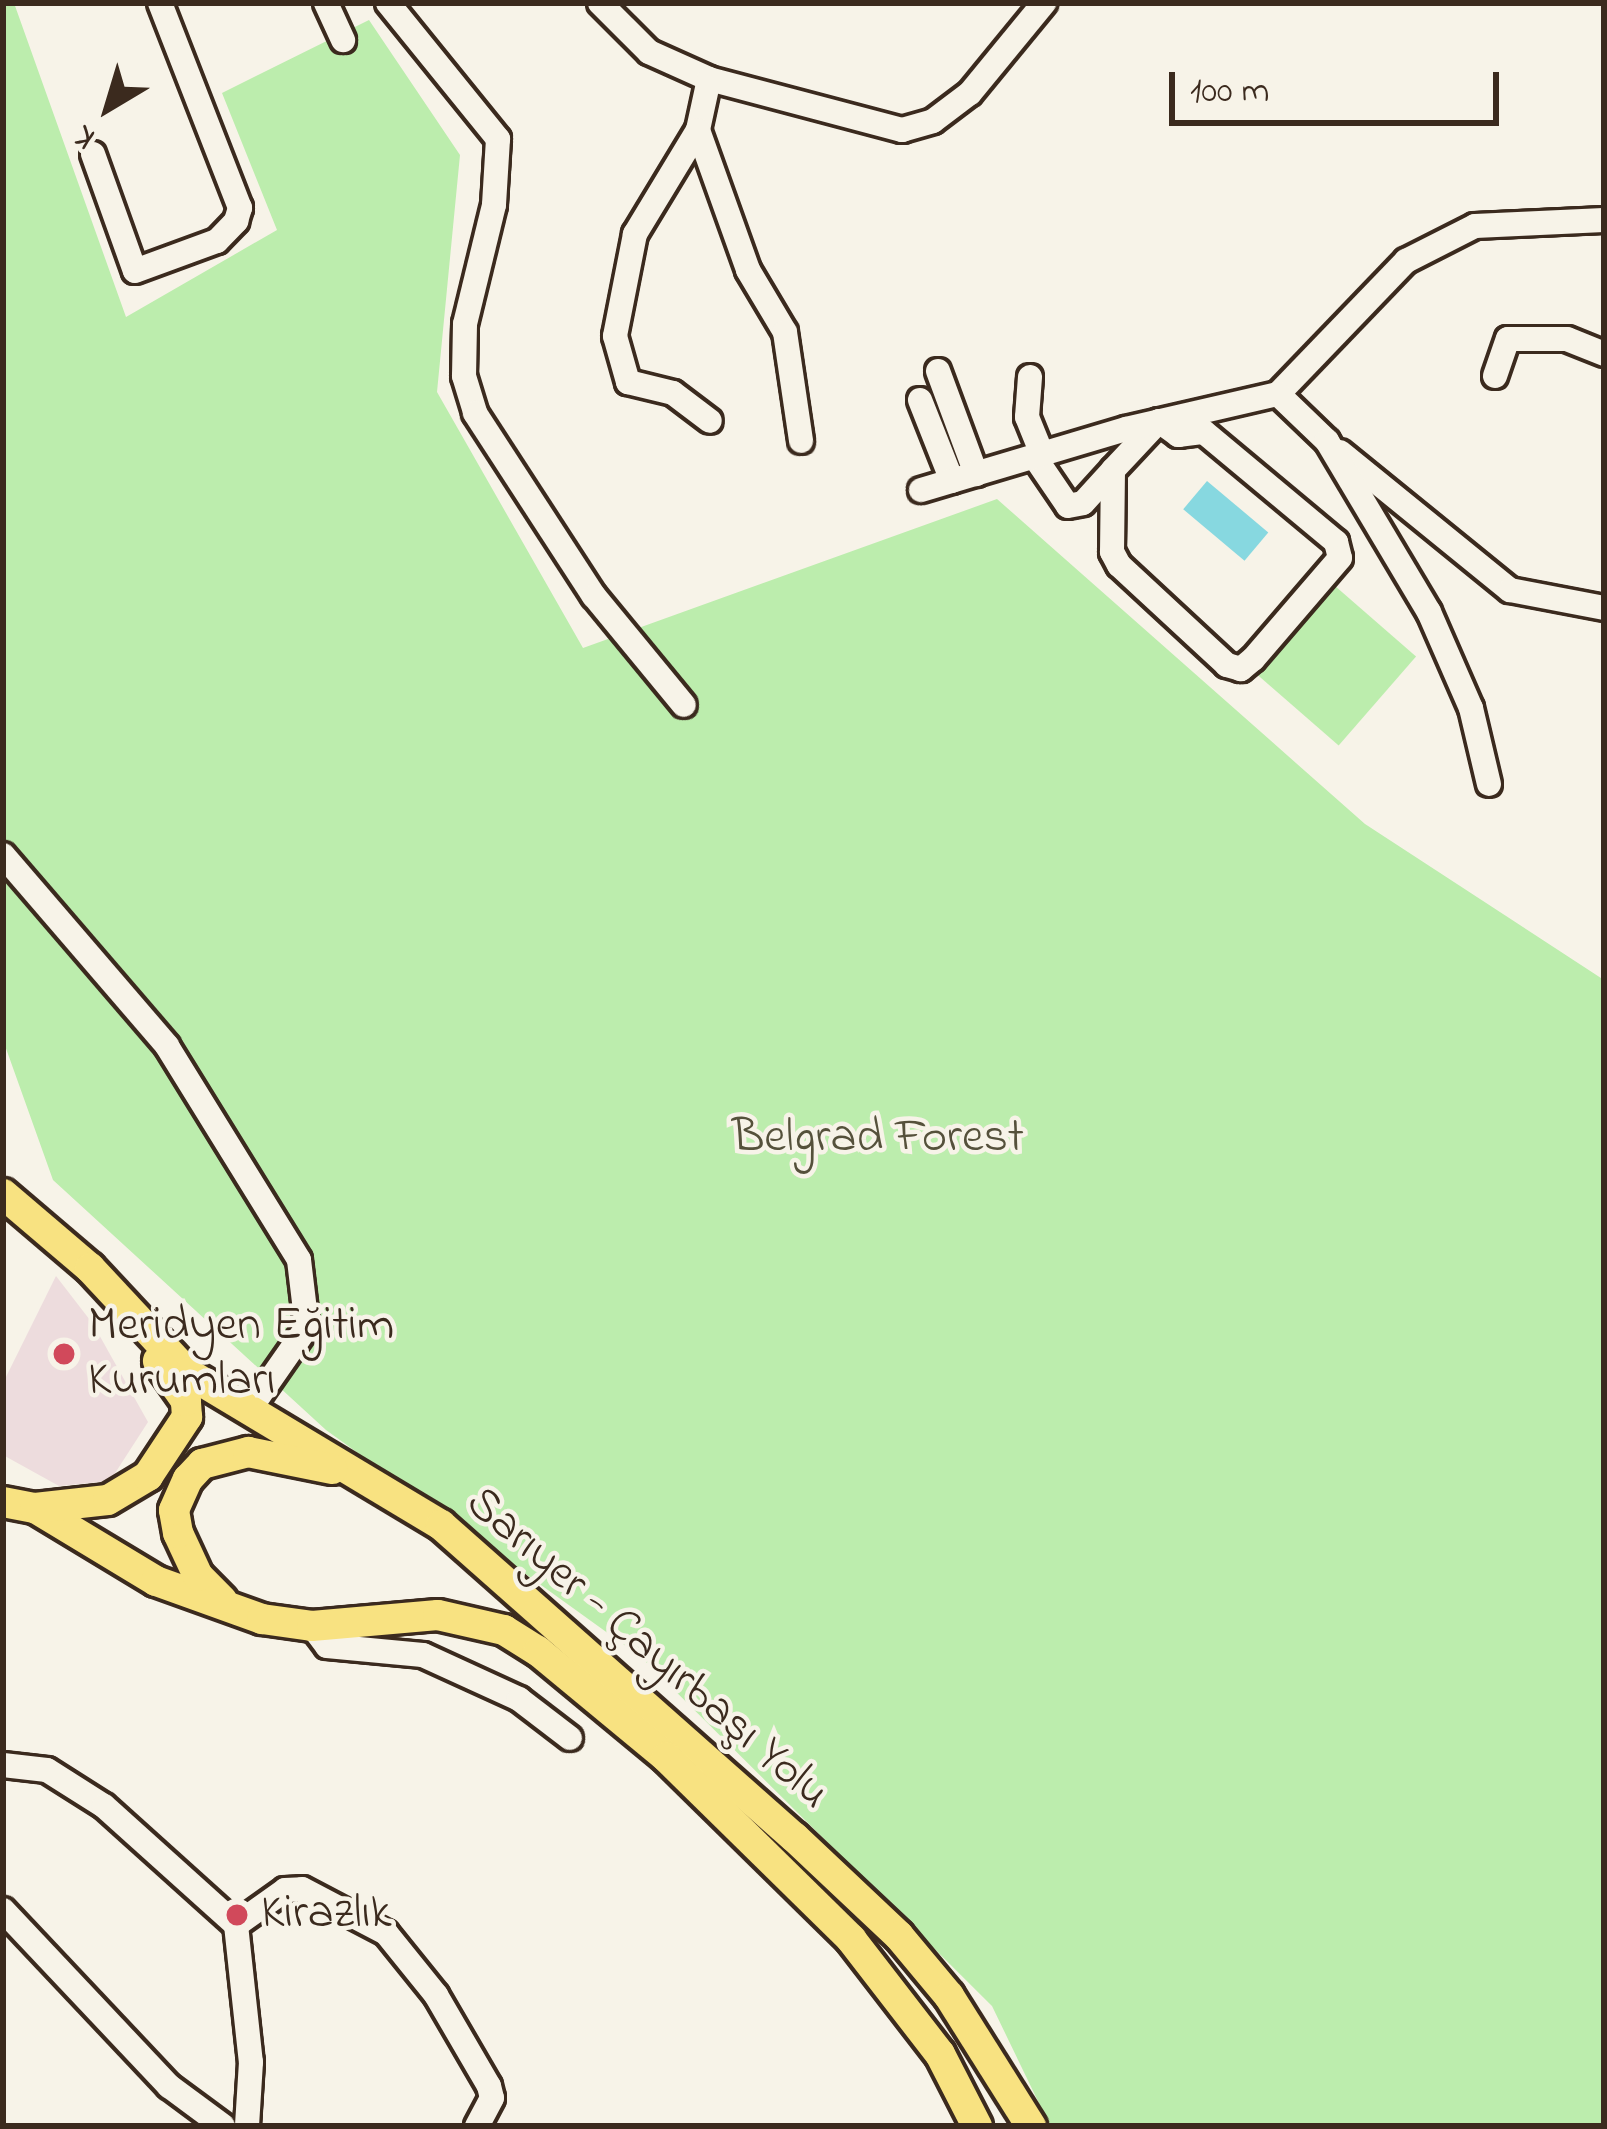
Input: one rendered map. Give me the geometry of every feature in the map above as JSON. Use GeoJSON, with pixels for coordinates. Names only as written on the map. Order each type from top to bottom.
{"type":"FeatureCollection","features":[{"type":"Feature","properties":{"kind":"main road"},"geometry":{"type":"LineString","coordinates":[[3,1195],[90,1268],[186,1401],[184,1432],[131,1490],[35,1508]]}},
{"type":"Feature","properties":{"kind":"main road","name":"Sarıyer - Çayırbaşı Yolu"},"geometry":{"type":"LineString","coordinates":[[130,1318],[188,1373],[356,1472],[499,1571],[899,1936],[949,1996],[1031,2126]]}},
{"type":"Feature","properties":{"kind":"main road"},"geometry":{"type":"LineString","coordinates":[[232,1610],[184,1552],[174,1510],[188,1479],[202,1464],[248,1452],[356,1472]]}},
{"type":"Feature","properties":{"kind":"main road"},"geometry":{"type":"LineString","coordinates":[[3,1502],[35,1508],[156,1580],[232,1610],[312,1626],[438,1615],[504,1630],[576,1678],[851,1939],[940,2054],[977,2126]]}},
{"type":"Feature","properties":{"kind":"street"},"geometry":{"type":"LineString","coordinates":[[93,154],[135,271],[218,241],[236,221],[240,208],[160,3]]}},
{"type":"Feature","properties":{"kind":"street"},"geometry":{"type":"LineString","coordinates":[[326,3],[344,40]]}},
{"type":"Feature","properties":{"kind":"street"},"geometry":{"type":"LineString","coordinates":[[388,3],[498,139],[494,205],[465,324],[464,376],[475,413],[594,596],[684,705]]}},
{"type":"Feature","properties":{"kind":"street"},"geometry":{"type":"LineString","coordinates":[[600,3],[649,52],[709,79],[870,126],[916,128],[970,93],[1044,3]]}},
{"type":"Feature","properties":{"kind":"street"},"geometry":{"type":"LineString","coordinates":[[709,79],[698,130],[635,234],[614,336],[628,382],[673,393],[710,422]]}},
{"type":"Feature","properties":{"kind":"street"},"geometry":{"type":"LineString","coordinates":[[698,130],[748,270],[785,332],[801,440]]}},
{"type":"Feature","properties":{"kind":"street"},"geometry":{"type":"LineString","coordinates":[[921,490],[1159,422],[1278,394],[1406,261],[1475,226],[1604,220]]}},
{"type":"Feature","properties":{"kind":"street"},"geometry":{"type":"LineString","coordinates":[[1495,376],[1508,339],[1567,339],[1604,354]]}},
{"type":"Feature","properties":{"kind":"street"},"geometry":{"type":"LineString","coordinates":[[938,371],[964,477]]}},
{"type":"Feature","properties":{"kind":"street"},"geometry":{"type":"LineString","coordinates":[[1030,377],[1027,417],[1038,455],[1068,506],[1083,503],[1159,422]]}},
{"type":"Feature","properties":{"kind":"street"},"geometry":{"type":"LineString","coordinates":[[1278,394],[1327,441],[1510,590],[1604,608]]}},
{"type":"Feature","properties":{"kind":"street"},"geometry":{"type":"LineString","coordinates":[[920,400],[964,477]]}},
{"type":"Feature","properties":{"kind":"street"},"geometry":{"type":"LineString","coordinates":[[1113,470],[1112,552],[1119,565],[1241,670],[1332,570],[1336,542],[1223,441],[1204,432],[1178,435],[1159,422]]}},
{"type":"Feature","properties":{"kind":"street"},"geometry":{"type":"LineString","coordinates":[[1327,441],[1429,612],[1471,708],[1489,784]]}},
{"type":"Feature","properties":{"kind":"street"},"geometry":{"type":"LineString","coordinates":[[3,855],[167,1046],[299,1260],[307,1327],[249,1410]]}},
{"type":"Feature","properties":{"kind":"street"},"geometry":{"type":"LineString","coordinates":[[312,1626],[326,1646],[423,1655],[519,1699],[570,1738]]}},
{"type":"Feature","properties":{"kind":"street"},"geometry":{"type":"LineString","coordinates":[[3,1765],[47,1770],[104,1806],[236,1924],[251,2062],[247,2126]]}},
{"type":"Feature","properties":{"kind":"street"},"geometry":{"type":"LineString","coordinates":[[236,1924],[285,1890],[302,1889],[386,1933],[436,1995],[489,2086],[488,2112],[477,2126]]}},
{"type":"Feature","properties":{"kind":"street"},"geometry":{"type":"LineString","coordinates":[[3,1910],[169,2086],[223,2126]]}},
{"type":"Feature","properties":{"kind":"shaded area","name":"Meridyen Eğitim Kurumları"},"geometry":{"type":"Polygon","coordinates":[[[56,1276],[93,1324],[148,1422],[110,1481],[59,1486],[3,1455],[3,1383],[56,1276]]]}},
{"type":"Feature","properties":{"kind":"green space","name":"Belgrad Forest"},"geometry":{"type":"Polygon","coordinates":[[[3,3],[14,3],[126,317],[277,230],[222,93],[369,20],[460,155],[437,392],[583,648],[997,499],[1365,824],[1604,980],[1604,2126],[1050,2126],[992,2006],[641,1657],[326,1430],[53,1180],[3,1040],[3,3]]]}},
{"type":"Feature","properties":{"kind":"green space"},"geometry":{"type":"Polygon","coordinates":[[[1327,579],[1416,656],[1339,745],[1250,668],[1327,579]]]}},
{"type":"Feature","properties":{"kind":"water"},"geometry":{"type":"Polygon","coordinates":[[[1207,481],[1268,532],[1245,561],[1183,509],[1207,481]]]}},
{"type":"Feature","properties":{"kind":"place","name":"Meridyen Eğitim Kurumları"},"geometry":{"type":"Point","coordinates":[64,1354]}},
{"type":"Feature","properties":{"kind":"place","name":"Kirazlık"},"geometry":{"type":"Point","coordinates":[237,1915]}}]}
